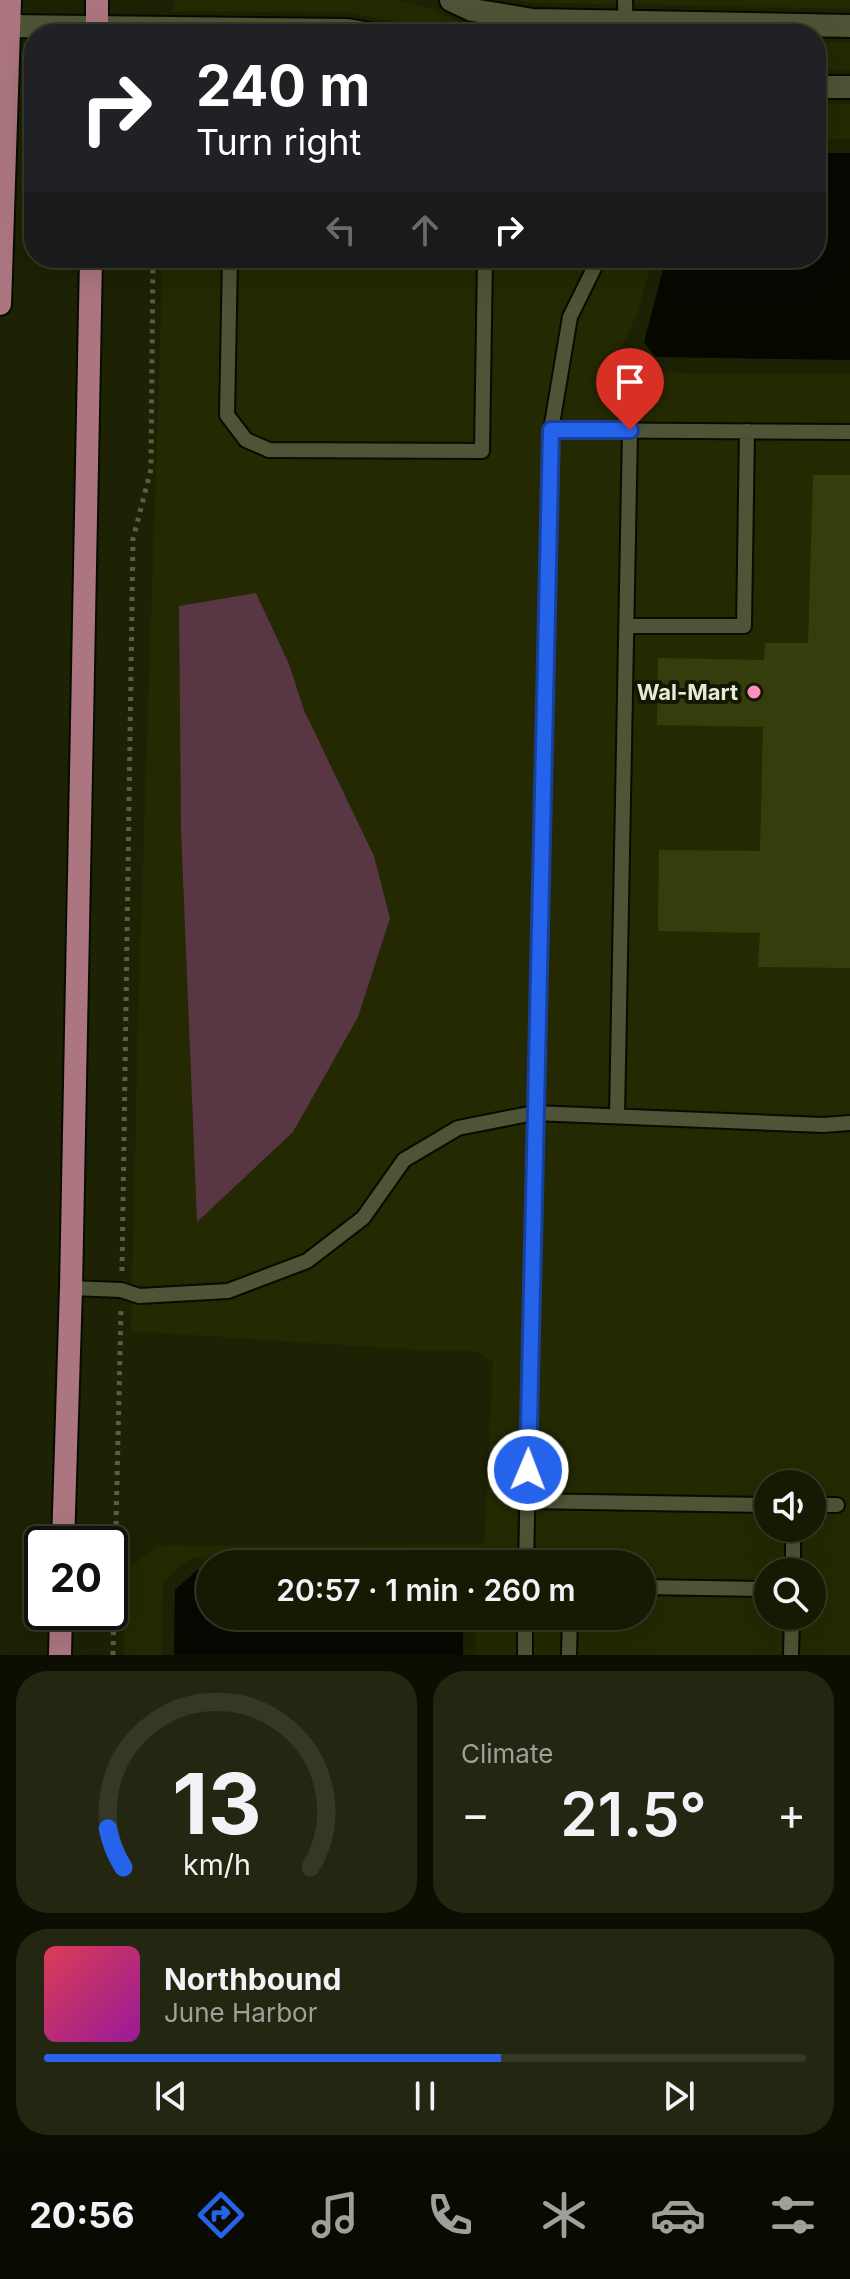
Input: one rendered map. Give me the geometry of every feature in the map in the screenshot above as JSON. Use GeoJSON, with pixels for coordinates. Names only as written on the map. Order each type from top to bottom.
{"type":"FeatureCollection","features":[{"type":"Feature","properties":{"kind":"main road"},"geometry":{"type":"LineString","coordinates":[[0,304],[10,0]]}},
{"type":"Feature","properties":{"kind":"main road"},"geometry":{"type":"LineString","coordinates":[[97,0],[97,24]]}},
{"type":"Feature","properties":{"kind":"main road"},"geometry":{"type":"LineString","coordinates":[[64,1526],[91,268]]}},
{"type":"Feature","properties":{"kind":"main road"},"geometry":{"type":"LineString","coordinates":[[60,1655],[61,1630]]}},
{"type":"Feature","properties":{"kind":"street"},"geometry":{"type":"LineString","coordinates":[[451,0],[472,10],[533,20],[625,19],[786,24]]}},
{"type":"Feature","properties":{"kind":"street"},"geometry":{"type":"LineString","coordinates":[[826,25],[850,26]]}},
{"type":"Feature","properties":{"kind":"street"},"geometry":{"type":"LineString","coordinates":[[9,26],[24,27]]}},
{"type":"Feature","properties":{"kind":"street"},"geometry":{"type":"LineString","coordinates":[[826,87],[850,87]]}},
{"type":"Feature","properties":{"kind":"lane"},"geometry":{"type":"LineString","coordinates":[[230,268],[227,415],[246,440],[269,450],[421,451],[482,451],[485,268]]}},
{"type":"Feature","properties":{"kind":"lane"},"geometry":{"type":"LineString","coordinates":[[526,1550],[551,430],[570,317],[594,268]]}},
{"type":"Feature","properties":{"kind":"lane"},"geometry":{"type":"LineString","coordinates":[[551,430],[850,432]]}},
{"type":"Feature","properties":{"kind":"lane"},"geometry":{"type":"LineString","coordinates":[[617,1116],[630,430]]}},
{"type":"Feature","properties":{"kind":"lane"},"geometry":{"type":"LineString","coordinates":[[626,626],[744,626],[747,431]]}},
{"type":"Feature","properties":{"kind":"lane"},"geometry":{"type":"LineString","coordinates":[[71,1288],[121,1290],[139,1296],[228,1291],[307,1261],[363,1218],[404,1160],[458,1128],[534,1113],[823,1125],[850,1123]]}},
{"type":"Feature","properties":{"kind":"lane"},"geometry":{"type":"LineString","coordinates":[[527,1501],[754,1505]]}},
{"type":"Feature","properties":{"kind":"lane"},"geometry":{"type":"LineString","coordinates":[[826,1505],[837,1505]]}},
{"type":"Feature","properties":{"kind":"lane"},"geometry":{"type":"LineString","coordinates":[[656,1587],[754,1589]]}},
{"type":"Feature","properties":{"kind":"lane"},"geometry":{"type":"LineString","coordinates":[[525,1630],[525,1655]]}},
{"type":"Feature","properties":{"kind":"lane"},"geometry":{"type":"LineString","coordinates":[[569,1655],[570,1630]]}},
{"type":"Feature","properties":{"kind":"lane"},"geometry":{"type":"LineString","coordinates":[[791,1655],[792,1630]]}},
{"type":"Feature","properties":{"kind":"path"},"geometry":{"type":"LineString","coordinates":[[113,1655],[133,539],[151,469],[153,268]]}},
{"type":"Feature","properties":{"kind":"shaded area"},"geometry":{"type":"Polygon","coordinates":[[[175,0],[397,0],[432,9],[464,24],[404,24],[351,13],[173,11],[175,0]]]}},
{"type":"Feature","properties":{"kind":"shaded area"},"geometry":{"type":"Polygon","coordinates":[[[514,0],[850,0],[850,9],[534,3],[514,0]]]}},
{"type":"Feature","properties":{"kind":"shaded area"},"geometry":{"type":"Polygon","coordinates":[[[826,42],[850,42],[850,70],[826,70],[826,42]]]}},
{"type":"Feature","properties":{"kind":"shaded area"},"geometry":{"type":"Polygon","coordinates":[[[826,103],[850,104],[850,139],[826,139],[826,103]]]}},
{"type":"Feature","properties":{"kind":"shaded area"},"geometry":{"type":"Polygon","coordinates":[[[826,153],[850,153],[850,360],[655,357],[644,342],[663,268],[826,268],[826,153]]]}},
{"type":"Feature","properties":{"kind":"shaded area"},"geometry":{"type":"Polygon","coordinates":[[[163,268],[649,268],[638,313],[613,364],[643,363],[653,370],[677,373],[850,374],[850,1655],[475,1655],[476,1630],[656,1630],[656,1550],[196,1550],[196,1557],[167,1578],[163,1585],[161,1655],[124,1655],[124,1630],[128,1630],[128,1569],[156,1546],[484,1544],[493,1361],[476,1351],[433,1351],[131,1331],[163,268]],[[256,593],[179,606],[181,830],[197,1221],[374,964],[390,918],[374,856],[304,710],[289,664],[256,593]]]}},
{"type":"Feature","properties":{"kind":"shaded area"},"geometry":{"type":"Polygon","coordinates":[[[256,593],[289,664],[304,710],[374,856],[390,918],[358,1017],[293,1132],[197,1222],[181,830],[179,606],[256,593]]]}},
{"type":"Feature","properties":{"kind":"shaded area"},"geometry":{"type":"Polygon","coordinates":[[[196,1571],[196,1630],[463,1630],[463,1655],[174,1655],[175,1590],[196,1571]]]}},
{"type":"Feature","properties":{"kind":"building","name":"Wal-Mart"},"geometry":{"type":"Polygon","coordinates":[[[813,475],[850,475],[850,968],[758,967],[760,933],[658,931],[659,850],[760,851],[763,727],[657,725],[658,658],[764,660],[765,643],[808,643],[813,475]]]}},
{"type":"Feature","properties":{"kind":"place","name":"Wal-Mart"},"geometry":{"type":"Point","coordinates":[754,692]}},
{"type":"Feature","properties":{"kind":"route"},"geometry":{"type":"LineString","coordinates":[[528,1470],[551,430],[630,430]]}}]}
